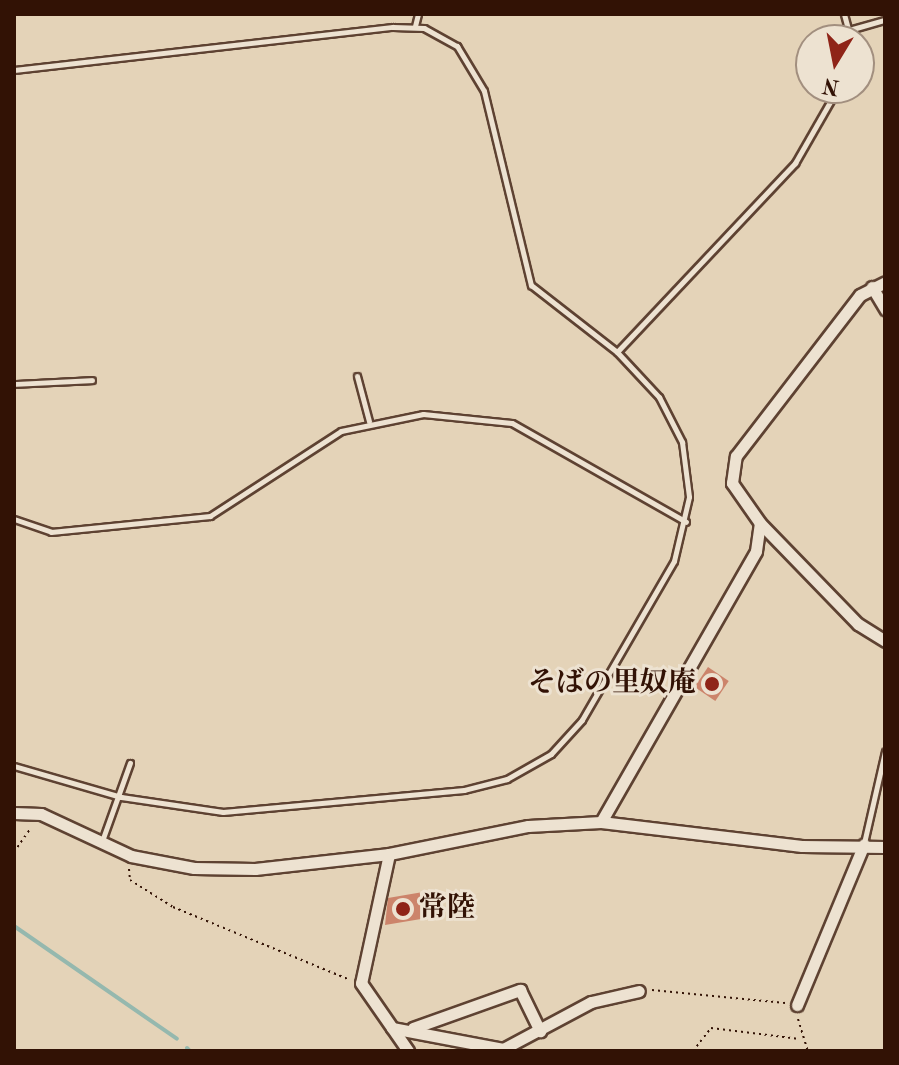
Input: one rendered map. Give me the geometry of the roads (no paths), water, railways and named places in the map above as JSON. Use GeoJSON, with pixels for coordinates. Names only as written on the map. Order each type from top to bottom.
{"type":"FeatureCollection","features":[{"type":"Feature","properties":{"kind":"street"},"geometry":{"type":"LineString","coordinates":[[885,282],[872,287],[736,456],[732,483],[760,523],[858,624],[885,641]]}},
{"type":"Feature","properties":{"kind":"street"},"geometry":{"type":"LineString","coordinates":[[872,287],[885,309]]}},
{"type":"Feature","properties":{"kind":"street"},"geometry":{"type":"LineString","coordinates":[[601,822],[756,551],[760,523]]}},
{"type":"Feature","properties":{"kind":"street"},"geometry":{"type":"LineString","coordinates":[[14,813],[41,814],[131,856],[255,869],[389,854],[528,826],[601,822],[802,846],[864,844],[885,847]]}},
{"type":"Feature","properties":{"kind":"street"},"geometry":{"type":"LineString","coordinates":[[797,1005],[864,844]]}},
{"type":"Feature","properties":{"kind":"street"},"geometry":{"type":"LineString","coordinates":[[389,854],[361,983],[408,1051]]}},
{"type":"Feature","properties":{"kind":"street"},"geometry":{"type":"LineString","coordinates":[[412,1029],[520,990],[540,1031]]}},
{"type":"Feature","properties":{"kind":"street"},"geometry":{"type":"LineString","coordinates":[[392,1028],[412,1029],[484,1050],[503,1049],[591,1002],[639,991]]}},
{"type":"Feature","properties":{"kind":"lane"},"geometry":{"type":"LineString","coordinates":[[415,26],[418,14]]}},
{"type":"Feature","properties":{"kind":"lane"},"geometry":{"type":"LineString","coordinates":[[14,70],[415,26],[457,46],[479,76],[531,285],[617,352],[645,378],[677,430],[688,468],[686,522],[674,561],[582,720],[531,768],[464,790],[247,811],[121,797],[14,766]]}},
{"type":"Feature","properties":{"kind":"lane"},"geometry":{"type":"LineString","coordinates":[[617,352],[795,163],[829,104]]}},
{"type":"Feature","properties":{"kind":"lane"},"geometry":{"type":"LineString","coordinates":[[357,376],[369,421]]}},
{"type":"Feature","properties":{"kind":"lane"},"geometry":{"type":"LineString","coordinates":[[14,384],[92,380]]}},
{"type":"Feature","properties":{"kind":"lane"},"geometry":{"type":"LineString","coordinates":[[14,519],[51,532],[210,516],[320,442],[369,421],[423,414],[512,423],[686,522]]}},
{"type":"Feature","properties":{"kind":"lane"},"geometry":{"type":"LineString","coordinates":[[864,844],[885,751]]}},
{"type":"Feature","properties":{"kind":"lane"},"geometry":{"type":"LineString","coordinates":[[101,842],[121,797],[130,763]]}},
{"type":"Feature","properties":{"kind":"waterway"},"geometry":{"type":"LineString","coordinates":[[14,926],[177,1039]]}},
{"type":"Feature","properties":{"kind":"waterway"},"geometry":{"type":"LineString","coordinates":[[187,1048],[190,1051]]}},
{"type":"Feature","properties":{"kind":"place","name":"そばの里奴庵"},"geometry":{"type":"Point","coordinates":[712,684]}},
{"type":"Feature","properties":{"kind":"place","name":"常陸"},"geometry":{"type":"Point","coordinates":[403,909]}}]}
